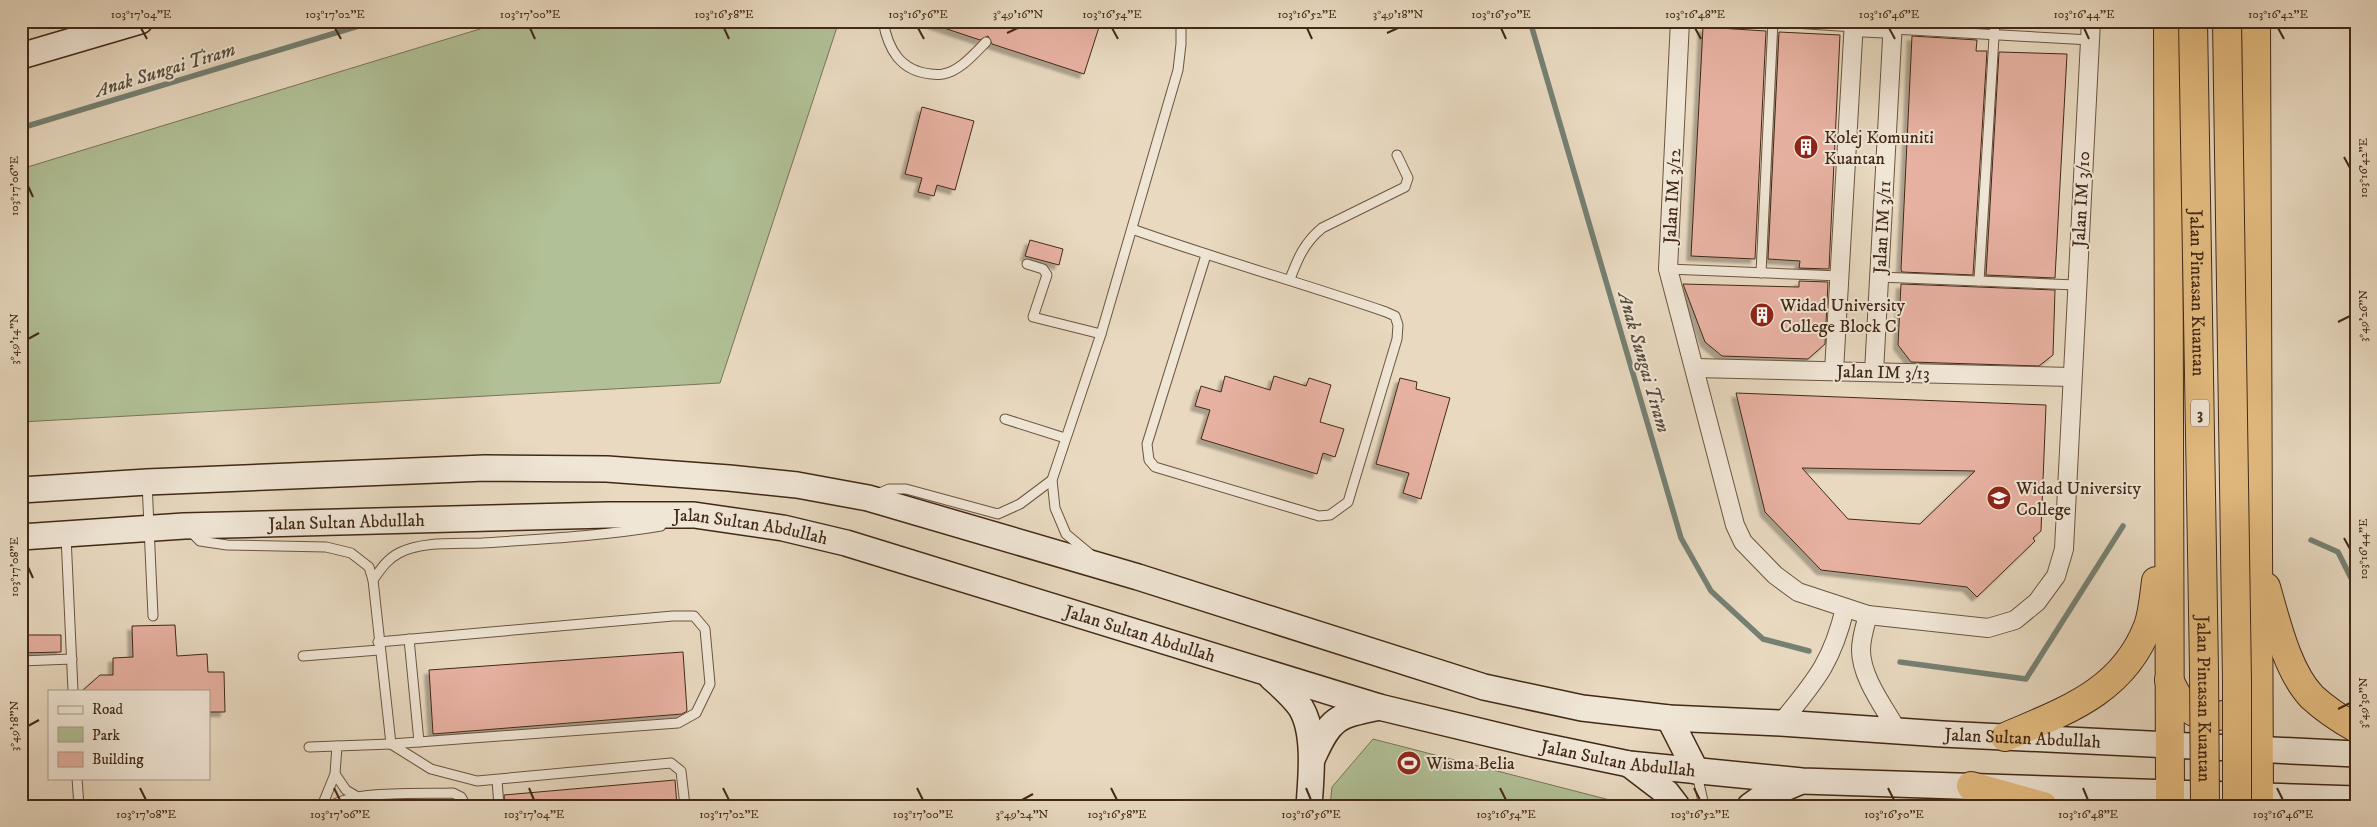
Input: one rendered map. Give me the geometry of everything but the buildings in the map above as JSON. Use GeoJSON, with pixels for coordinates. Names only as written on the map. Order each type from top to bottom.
{"type":"FeatureCollection","features":[{"type":"Feature","properties":{"kind":"highway"},"geometry":{"type":"LineString","coordinates":[[2168,21],[2170,799]]}},
{"type":"Feature","properties":{"kind":"highway","name":"Jalan Pintasan Kuantan"},"geometry":{"type":"LineString","coordinates":[[2193,21],[2205,806]]}},
{"type":"Feature","properties":{"kind":"highway","name":"Jalan Pintasan Kuantan"},"geometry":{"type":"LineString","coordinates":[[2227,21],[2237,672],[2252,802]]}},
{"type":"Feature","properties":{"kind":"highway"},"geometry":{"type":"LineString","coordinates":[[2252,802],[2258,749],[2256,21]]}},
{"type":"Feature","properties":{"kind":"highway"},"geometry":{"type":"LineString","coordinates":[[2005,737],[2083,701],[2106,686],[2135,654],[2148,624],[2168,518]]}},
{"type":"Feature","properties":{"kind":"highway"},"geometry":{"type":"LineString","coordinates":[[2258,562],[2292,665],[2310,695],[2325,708],[2356,728]]}},
{"type":"Feature","properties":{"kind":"highway"},"geometry":{"type":"LineString","coordinates":[[2169,680],[2181,701],[2190,709],[2201,716],[2224,716],[2244,705],[2252,696],[2258,668]]}},
{"type":"Feature","properties":{"kind":"highway"},"geometry":{"type":"LineString","coordinates":[[1971,786],[2043,806]]}},
{"type":"Feature","properties":{"kind":"main road"},"geometry":{"type":"LineString","coordinates":[[21,56],[140,21]]}},
{"type":"Feature","properties":{"kind":"main road","name":"Jalan Sultan Abdullah"},"geometry":{"type":"LineString","coordinates":[[21,490],[147,482],[552,467],[607,469],[797,485],[868,498],[1138,577],[1484,688],[1582,708],[1669,718],[1781,723],[1898,732],[2356,754]]}},
{"type":"Feature","properties":{"kind":"main road","name":"Jalan Sultan Abdullah"},"geometry":{"type":"LineString","coordinates":[[21,536],[184,526],[608,515],[694,515],[784,528],[864,548],[1267,674],[1379,707],[1533,744],[1629,764],[1802,781],[1971,786],[2170,799],[2252,802],[2356,800]]}},
{"type":"Feature","properties":{"kind":"main road"},"geometry":{"type":"LineString","coordinates":[[1267,674],[1302,709],[1313,757],[1309,806]]}},
{"type":"Feature","properties":{"kind":"main road"},"geometry":{"type":"LineString","coordinates":[[1313,757],[1324,732],[1330,724],[1354,712],[1379,707]]}},
{"type":"Feature","properties":{"kind":"main road"},"geometry":{"type":"LineString","coordinates":[[1669,718],[1696,771]]}},
{"type":"Feature","properties":{"kind":"main road"},"geometry":{"type":"LineString","coordinates":[[1629,764],[1667,793],[1677,806]]}},
{"type":"Feature","properties":{"kind":"main road"},"geometry":{"type":"LineString","coordinates":[[1750,806],[1761,798],[1802,781]]}},
{"type":"Feature","properties":{"kind":"street","name":"Jalan IM 3/12"},"geometry":{"type":"LineString","coordinates":[[1680,21],[1668,269],[1735,526],[1743,542],[1776,575],[1798,592],[1868,615]]}},
{"type":"Feature","properties":{"kind":"street","name":"Jalan IM 3/10"},"geometry":{"type":"LineString","coordinates":[[1868,615],[1988,628],[2015,620],[2037,602],[2056,576],[2064,549],[2071,377],[2091,21]]}},
{"type":"Feature","properties":{"kind":"street"},"geometry":{"type":"LineString","coordinates":[[1834,371],[1854,24],[1893,25]]}},
{"type":"Feature","properties":{"kind":"street","name":"Jalan IM 3/11"},"geometry":{"type":"LineString","coordinates":[[1874,372],[1893,25]]}},
{"type":"Feature","properties":{"kind":"street","name":"Jalan IM 3/13"},"geometry":{"type":"LineString","coordinates":[[1695,368],[2071,377]]}},
{"type":"Feature","properties":{"kind":"street"},"geometry":{"type":"LineString","coordinates":[[1781,723],[1816,680],[1830,657],[1839,633],[1844,608]]}},
{"type":"Feature","properties":{"kind":"street"},"geometry":{"type":"LineString","coordinates":[[1868,615],[1863,633],[1861,652],[1871,684],[1898,732]]}},
{"type":"Feature","properties":{"kind":"lane"},"geometry":{"type":"LineString","coordinates":[[883,21],[892,51],[903,64],[923,73],[942,74],[964,64],[986,42]]}},
{"type":"Feature","properties":{"kind":"lane"},"geometry":{"type":"LineString","coordinates":[[1138,577],[1086,553],[1066,534],[1054,508],[1052,480],[1101,334],[1178,70],[1181,21]]}},
{"type":"Feature","properties":{"kind":"lane"},"geometry":{"type":"LineString","coordinates":[[1761,21],[1854,24]]}},
{"type":"Feature","properties":{"kind":"lane"},"geometry":{"type":"LineString","coordinates":[[1979,281],[1995,21]]}},
{"type":"Feature","properties":{"kind":"lane"},"geometry":{"type":"LineString","coordinates":[[1761,273],[1773,22]]}},
{"type":"Feature","properties":{"kind":"lane"},"geometry":{"type":"LineString","coordinates":[[1893,25],[2090,40]]}},
{"type":"Feature","properties":{"kind":"lane"},"geometry":{"type":"LineString","coordinates":[[1290,279],[1304,245],[1322,228],[1405,187],[1408,178],[1397,155]]}},
{"type":"Feature","properties":{"kind":"lane"},"geometry":{"type":"LineString","coordinates":[[1132,229],[1206,255],[1290,279],[1395,316],[1398,325],[1397,339],[1348,502],[1330,515],[1319,516],[1155,467],[1149,460],[1147,444],[1206,255]]}},
{"type":"Feature","properties":{"kind":"lane"},"geometry":{"type":"LineString","coordinates":[[1028,264],[1043,269],[1047,275],[1033,317],[1101,334]]}},
{"type":"Feature","properties":{"kind":"lane"},"geometry":{"type":"LineString","coordinates":[[1668,269],[1840,276]]}},
{"type":"Feature","properties":{"kind":"lane"},"geometry":{"type":"LineString","coordinates":[[1879,277],[2076,285]]}},
{"type":"Feature","properties":{"kind":"lane"},"geometry":{"type":"LineString","coordinates":[[1005,419],[1065,438]]}},
{"type":"Feature","properties":{"kind":"lane"},"geometry":{"type":"LineString","coordinates":[[868,498],[889,489],[906,489],[998,514],[1020,504],[1052,480]]}},
{"type":"Feature","properties":{"kind":"lane"},"geometry":{"type":"LineString","coordinates":[[147,482],[153,616]]}},
{"type":"Feature","properties":{"kind":"lane"},"geometry":{"type":"LineString","coordinates":[[372,580],[388,561],[400,552],[422,547],[636,530],[665,525],[694,515]]}},
{"type":"Feature","properties":{"kind":"lane"},"geometry":{"type":"LineString","coordinates":[[184,526],[200,541],[227,545],[326,547],[351,553],[369,567],[391,744]]}},
{"type":"Feature","properties":{"kind":"lane"},"geometry":{"type":"LineString","coordinates":[[66,534],[73,690]]}},
{"type":"Feature","properties":{"kind":"lane"},"geometry":{"type":"LineString","coordinates":[[304,656],[379,646],[409,639],[673,616],[694,616],[705,629],[710,684],[696,713],[678,723],[391,744],[309,747]]}},
{"type":"Feature","properties":{"kind":"lane"},"geometry":{"type":"LineString","coordinates":[[409,639],[418,742]]}},
{"type":"Feature","properties":{"kind":"lane"},"geometry":{"type":"LineString","coordinates":[[21,661],[72,659]]}},
{"type":"Feature","properties":{"kind":"lane"},"geometry":{"type":"LineString","coordinates":[[391,744],[431,769],[477,781],[671,763],[681,771],[685,806]]}},
{"type":"Feature","properties":{"kind":"lane"},"geometry":{"type":"LineString","coordinates":[[322,806],[335,774],[337,746]]}},
{"type":"Feature","properties":{"kind":"lane"},"geometry":{"type":"LineString","coordinates":[[1696,771],[1704,806]]}},
{"type":"Feature","properties":{"kind":"lane"},"geometry":{"type":"LineString","coordinates":[[335,774],[346,790],[356,796]]}},
{"type":"Feature","properties":{"kind":"lane"},"geometry":{"type":"LineString","coordinates":[[78,780],[79,806]]}},
{"type":"Feature","properties":{"kind":"lane"},"geometry":{"type":"LineString","coordinates":[[497,780],[499,806]]}},
{"type":"Feature","properties":{"kind":"lane"},"geometry":{"type":"LineString","coordinates":[[332,806],[339,801],[356,796],[453,793],[461,797],[466,806]]}},
{"type":"Feature","properties":{"kind":"green space"},"geometry":{"type":"Polygon","coordinates":[[[506,21],[839,21],[720,383],[21,422],[21,169],[506,21]]]}},
{"type":"Feature","properties":{"kind":"green space","name":"Wisma Belia"},"geometry":{"type":"Polygon","coordinates":[[[1373,739],[1633,806],[1330,806],[1332,787],[1373,739]]]}},
{"type":"Feature","properties":{"kind":"waterway","name":"Anak Sungai Tiram"},"geometry":{"type":"LineString","coordinates":[[21,128],[375,21]]}},
{"type":"Feature","properties":{"kind":"waterway","name":"Anak Sungai Tiram"},"geometry":{"type":"LineString","coordinates":[[1530,21],[1681,538],[1711,591],[1763,639],[1809,651]]}},
{"type":"Feature","properties":{"kind":"waterway"},"geometry":{"type":"LineString","coordinates":[[1900,662],[2026,679],[2123,526]]}},
{"type":"Feature","properties":{"kind":"waterway"},"geometry":{"type":"LineString","coordinates":[[2311,540],[2338,552],[2356,588]]}},
{"type":"Feature","properties":{"kind":"place","name":"Kolej Komuniti Kuantan"},"geometry":{"type":"Point","coordinates":[1806,147]}},
{"type":"Feature","properties":{"kind":"place","name":"Widad University College Block C"},"geometry":{"type":"Point","coordinates":[1762,315]}},
{"type":"Feature","properties":{"kind":"place","name":"Widad University College"},"geometry":{"type":"Point","coordinates":[1999,498]}},
{"type":"Feature","properties":{"kind":"place","name":"Wisma Belia"},"geometry":{"type":"Point","coordinates":[1409,763]}}]}
